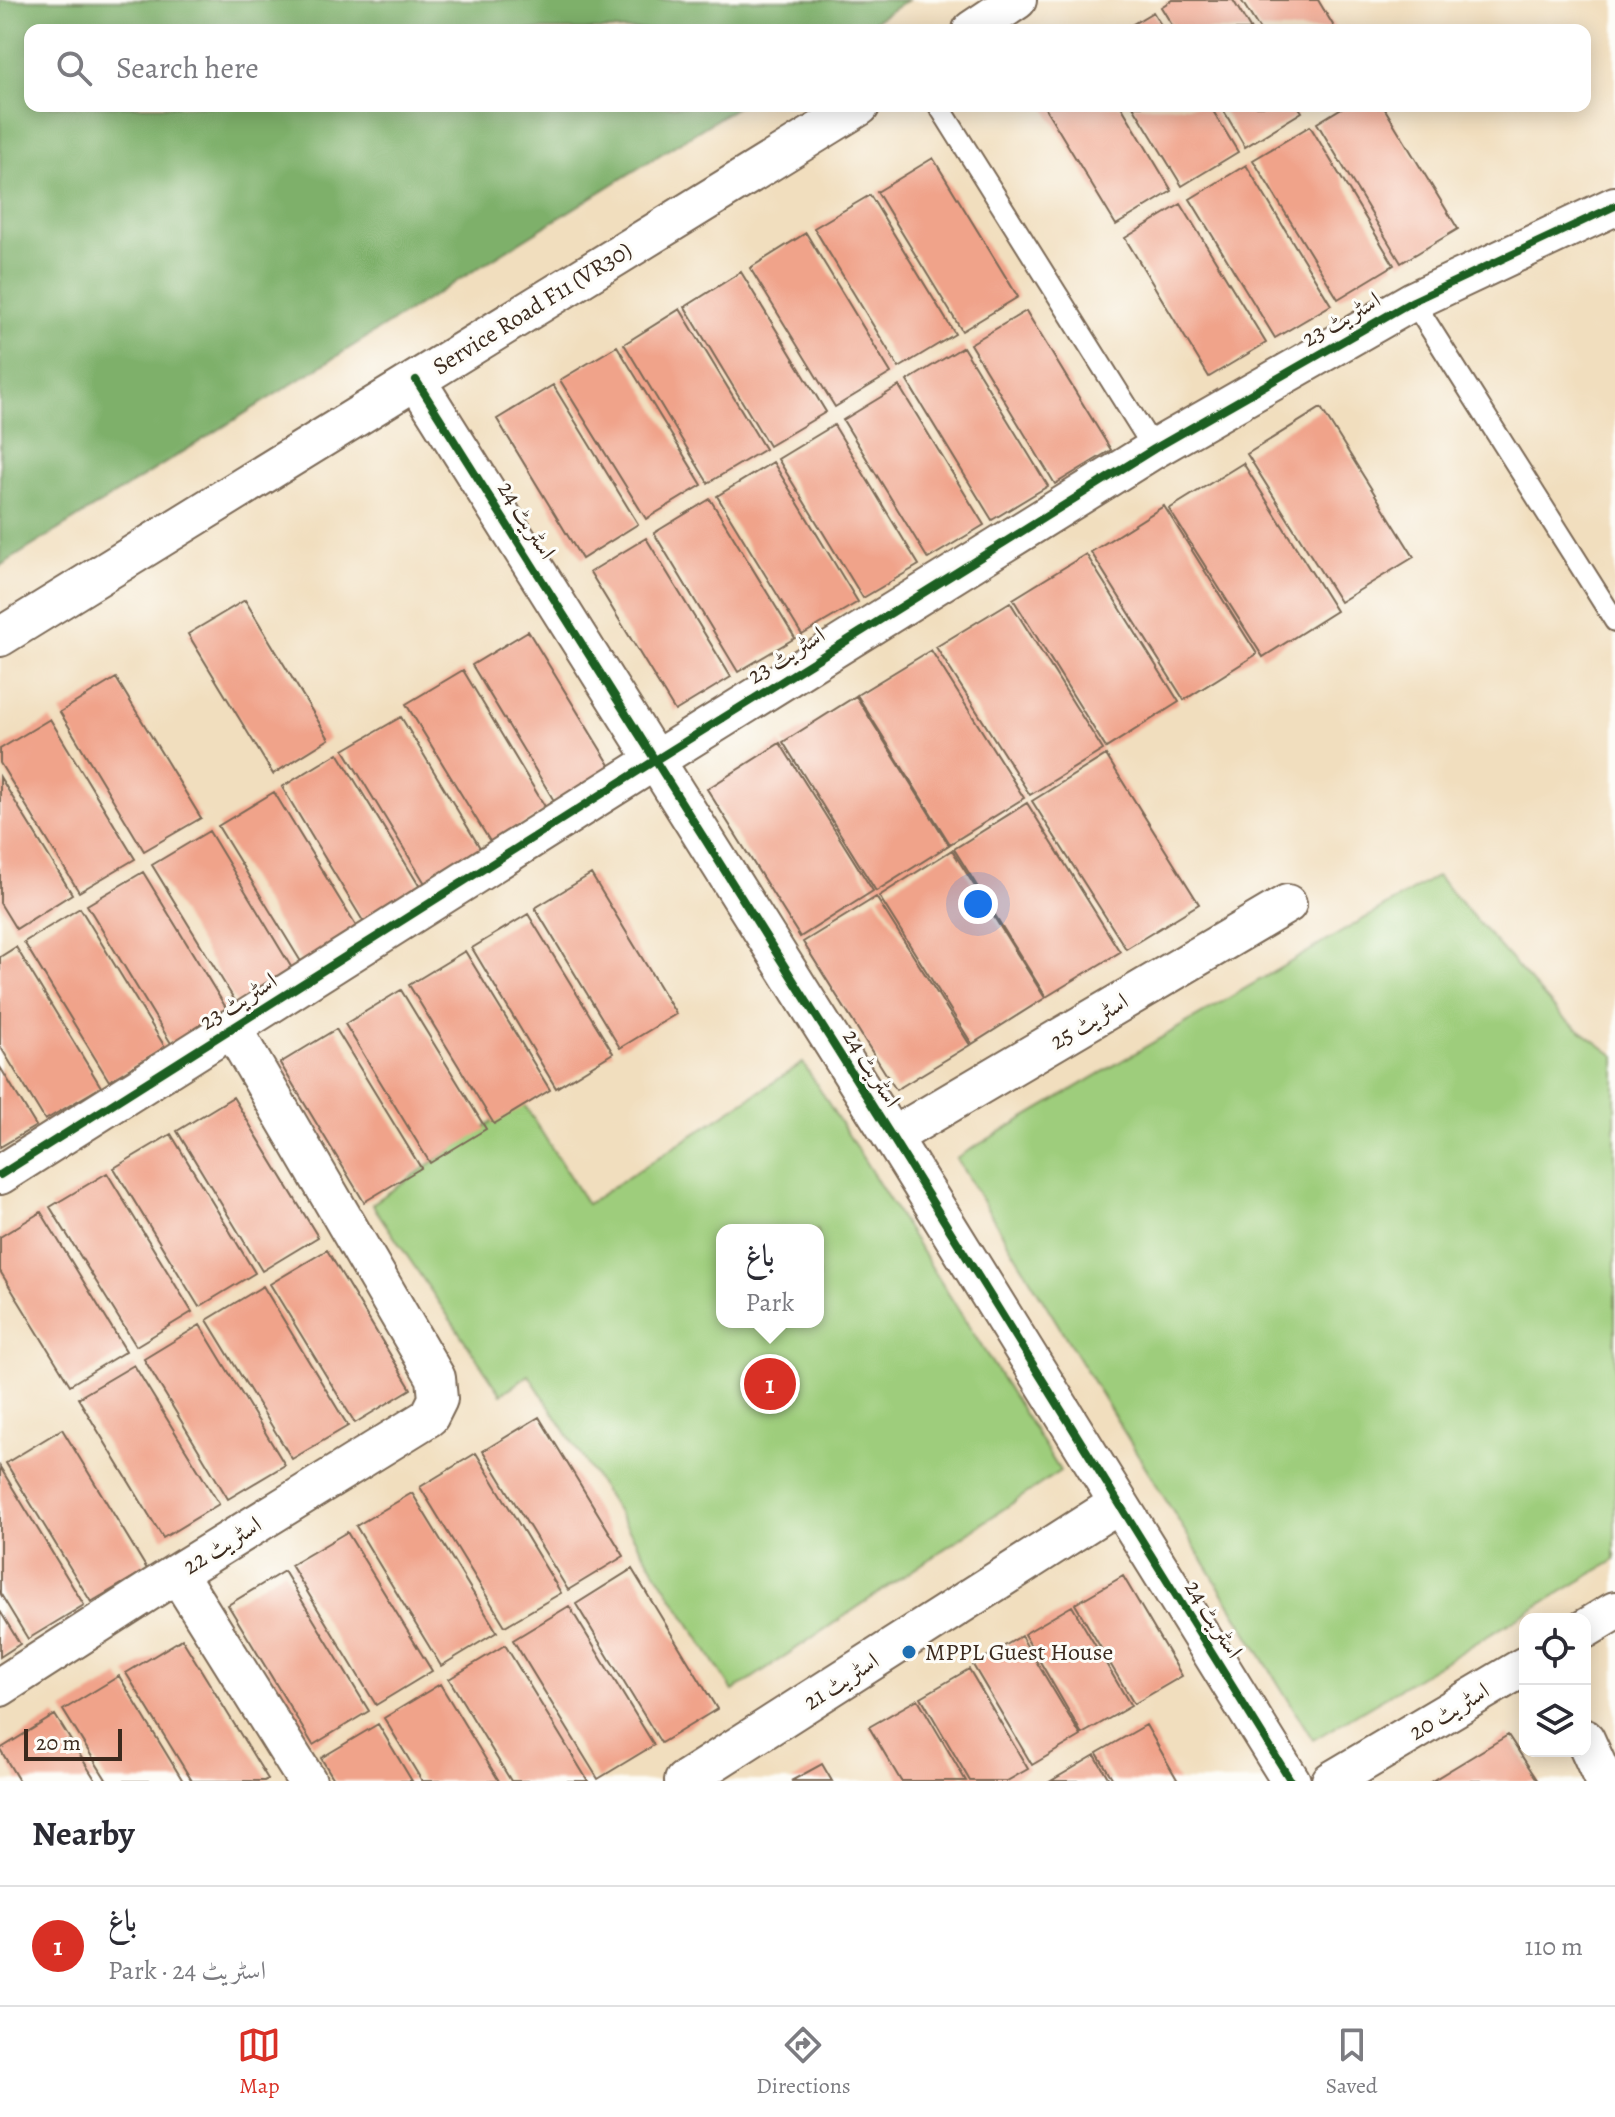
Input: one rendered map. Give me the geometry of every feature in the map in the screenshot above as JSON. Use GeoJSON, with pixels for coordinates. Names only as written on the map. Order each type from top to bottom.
{"type":"FeatureCollection","features":[{"type":"Feature","properties":{"kind":"street"},"geometry":{"type":"LineString","coordinates":[[981,24],[1017,0]]}},
{"type":"Feature","properties":{"kind":"street","name":"Service Road F11 (VR30)"},"geometry":{"type":"LineString","coordinates":[[0,637],[850,112]]}},
{"type":"Feature","properties":{"kind":"street","name":"اسٹریٹ 23"},"geometry":{"type":"LineString","coordinates":[[0,1175],[1154,449],[1413,301],[1615,206]]}},
{"type":"Feature","properties":{"kind":"street","name":"اسٹریٹ 24"},"geometry":{"type":"LineString","coordinates":[[416,380],[892,1137],[1291,1781]]}},
{"type":"Feature","properties":{"kind":"street","name":"اسٹریٹ 25"},"geometry":{"type":"LineString","coordinates":[[892,1137],[1287,904]]}},
{"type":"Feature","properties":{"kind":"street","name":"اسٹریٹ 22"},"geometry":{"type":"LineString","coordinates":[[0,1687],[429,1417],[438,1399],[436,1378],[232,1028]]}},
{"type":"Feature","properties":{"kind":"street","name":"اسٹریٹ 21"},"geometry":{"type":"LineString","coordinates":[[684,1781],[1119,1503]]}},
{"type":"Feature","properties":{"kind":"street"},"geometry":{"type":"LineString","coordinates":[[177,1573],[307,1781]]}},
{"type":"Feature","properties":{"kind":"street"},"geometry":{"type":"LineString","coordinates":[[1591,1625],[1615,1611]]}},
{"type":"Feature","properties":{"kind":"street","name":"اسٹریٹ 20"},"geometry":{"type":"LineString","coordinates":[[1331,1781],[1519,1670]]}},
{"type":"Feature","properties":{"kind":"street"},"geometry":{"type":"LineString","coordinates":[[1591,1752],[1604,1781]]}},
{"type":"Feature","properties":{"kind":"lane"},"geometry":{"type":"LineString","coordinates":[[943,112],[1154,449]]}},
{"type":"Feature","properties":{"kind":"lane"},"geometry":{"type":"LineString","coordinates":[[1413,301],[1615,621]]}},
{"type":"Feature","properties":{"kind":"green space"},"geometry":{"type":"Polygon","coordinates":[[[0,0],[908,0],[870,24],[24,24],[24,112],[728,112],[0,566],[0,0]]]}},
{"type":"Feature","properties":{"kind":"green space"},"geometry":{"type":"Polygon","coordinates":[[[1437,876],[1561,1016],[1615,1056],[1615,1560],[1526,1613],[1519,1613],[1519,1617],[1313,1740],[956,1158],[1437,876]]]}},
{"type":"Feature","properties":{"kind":"green space"},"geometry":{"type":"Polygon","coordinates":[[[803,1063],[1060,1471],[733,1691],[529,1375],[501,1394],[372,1204],[522,1101],[587,1204],[803,1063]]]}},
{"type":"Feature","properties":{"kind":"building"},"geometry":{"type":"Polygon","coordinates":[[[1172,0],[1233,0],[1247,24],[1171,24],[1161,7],[1172,0]]]}},
{"type":"Feature","properties":{"kind":"building"},"geometry":{"type":"Polygon","coordinates":[[[1241,0],[1318,0],[1332,24],[1256,24],[1241,0]]]}},
{"type":"Feature","properties":{"kind":"building"},"geometry":{"type":"Polygon","coordinates":[[[1153,12],[1160,24],[1133,24],[1153,12]]]}},
{"type":"Feature","properties":{"kind":"building"},"geometry":{"type":"Polygon","coordinates":[[[1048,112],[1125,112],[1172,191],[1116,225],[1048,112]]]}},
{"type":"Feature","properties":{"kind":"building"},"geometry":{"type":"Polygon","coordinates":[[[1137,112],[1214,112],[1238,152],[1182,186],[1137,112]]]}},
{"type":"Feature","properties":{"kind":"building"},"geometry":{"type":"Polygon","coordinates":[[[1225,112],[1302,112],[1245,147],[1225,112]]]}},
{"type":"Feature","properties":{"kind":"building"},"geometry":{"type":"Polygon","coordinates":[[[1335,112],[1387,112],[1458,229],[1401,263],[1317,123],[1335,112]]]}},
{"type":"Feature","properties":{"kind":"building"},"geometry":{"type":"Polygon","coordinates":[[[1310,126],[1394,265],[1338,299],[1253,160],[1310,126]]]}},
{"type":"Feature","properties":{"kind":"building"},"geometry":{"type":"Polygon","coordinates":[[[933,158],[1018,297],[962,331],[877,192],[933,158]]]}},
{"type":"Feature","properties":{"kind":"building"},"geometry":{"type":"Polygon","coordinates":[[[1246,165],[1331,305],[1275,338],[1190,199],[1246,165]]]}},
{"type":"Feature","properties":{"kind":"building"},"geometry":{"type":"Polygon","coordinates":[[[870,195],[955,334],[899,368],[814,228],[870,195]]]}},
{"type":"Feature","properties":{"kind":"building"},"geometry":{"type":"Polygon","coordinates":[[[1181,204],[1266,343],[1209,377],[1125,238],[1181,204]]]}},
{"type":"Feature","properties":{"kind":"building"},"geometry":{"type":"Polygon","coordinates":[[[806,233],[891,373],[835,407],[750,268],[806,233]]]}},
{"type":"Feature","properties":{"kind":"building"},"geometry":{"type":"Polygon","coordinates":[[[741,272],[826,412],[769,446],[685,307],[741,272]]]}},
{"type":"Feature","properties":{"kind":"building"},"geometry":{"type":"Polygon","coordinates":[[[680,309],[765,449],[708,483],[624,344],[680,309]]]}},
{"type":"Feature","properties":{"kind":"building"},"geometry":{"type":"Polygon","coordinates":[[[1026,311],[1111,450],[1055,484],[970,344],[1026,311]]]}},
{"type":"Feature","properties":{"kind":"building"},"geometry":{"type":"Polygon","coordinates":[[[617,346],[702,485],[646,519],[560,380],[617,346]]]}},
{"type":"Feature","properties":{"kind":"building"},"geometry":{"type":"Polygon","coordinates":[[[963,347],[1048,486],[992,520],[907,381],[963,347]]]}},
{"type":"Feature","properties":{"kind":"building"},"geometry":{"type":"Polygon","coordinates":[[[553,385],[638,524],[582,559],[497,419],[553,385]]]}},
{"type":"Feature","properties":{"kind":"building"},"geometry":{"type":"Polygon","coordinates":[[[899,386],[984,525],[928,559],[843,420],[899,386]]]}},
{"type":"Feature","properties":{"kind":"building"},"geometry":{"type":"Polygon","coordinates":[[[1321,408],[1414,557],[1340,602],[1247,454],[1321,408]]]}},
{"type":"Feature","properties":{"kind":"building"},"geometry":{"type":"Polygon","coordinates":[[[834,425],[919,565],[863,598],[778,459],[834,425]]]}},
{"type":"Feature","properties":{"kind":"building"},"geometry":{"type":"Polygon","coordinates":[[[773,462],[858,602],[802,635],[717,496],[773,462]]]}},
{"type":"Feature","properties":{"kind":"building"},"geometry":{"type":"Polygon","coordinates":[[[1243,463],[1336,611],[1263,657],[1169,509],[1243,463]]]}},
{"type":"Feature","properties":{"kind":"building"},"geometry":{"type":"Polygon","coordinates":[[[710,499],[795,638],[738,672],[654,533],[710,499]]]}},
{"type":"Feature","properties":{"kind":"building"},"geometry":{"type":"Polygon","coordinates":[[[1164,506],[1257,654],[1184,700],[1091,552],[1164,506]]]}},
{"type":"Feature","properties":{"kind":"building"},"geometry":{"type":"Polygon","coordinates":[[[646,538],[731,677],[675,711],[590,572],[646,538]]]}},
{"type":"Feature","properties":{"kind":"building"},"geometry":{"type":"Polygon","coordinates":[[[1086,554],[1179,702],[1106,748],[1013,599],[1086,554]]]}},
{"type":"Feature","properties":{"kind":"building"},"geometry":{"type":"Polygon","coordinates":[[[245,600],[329,739],[273,774],[188,634],[245,600]]]}},
{"type":"Feature","properties":{"kind":"building"},"geometry":{"type":"Polygon","coordinates":[[[1010,602],[1103,750],[1030,795],[936,647],[1010,602]]]}},
{"type":"Feature","properties":{"kind":"building"},"geometry":{"type":"Polygon","coordinates":[[[528,631],[613,770],[556,804],[472,665],[528,631]]]}},
{"type":"Feature","properties":{"kind":"building"},"geometry":{"type":"Polygon","coordinates":[[[931,650],[1024,798],[950,844],[857,695],[931,650]]]}},
{"type":"Feature","properties":{"kind":"building"},"geometry":{"type":"Polygon","coordinates":[[[463,670],[547,810],[491,843],[406,704],[463,670]]]}},
{"type":"Feature","properties":{"kind":"building"},"geometry":{"type":"Polygon","coordinates":[[[116,678],[201,818],[144,851],[60,712],[116,678]]]}},
{"type":"Feature","properties":{"kind":"building"},"geometry":{"type":"Polygon","coordinates":[[[856,696],[949,845],[876,891],[783,742],[856,696]]]}},
{"type":"Feature","properties":{"kind":"building"},"geometry":{"type":"Polygon","coordinates":[[[401,717],[485,856],[429,890],[344,750],[401,717]]]}},
{"type":"Feature","properties":{"kind":"building"},"geometry":{"type":"Polygon","coordinates":[[[50,719],[135,859],[79,892],[0,763],[0,749],[50,719]]]}},
{"type":"Feature","properties":{"kind":"building"},"geometry":{"type":"Polygon","coordinates":[[[780,743],[873,891],[800,937],[707,789],[780,743]]]}},
{"type":"Feature","properties":{"kind":"building"},"geometry":{"type":"Polygon","coordinates":[[[338,753],[423,892],[366,926],[282,787],[338,753]]]}},
{"type":"Feature","properties":{"kind":"building"},"geometry":{"type":"Polygon","coordinates":[[[1106,755],[1199,904],[1126,949],[1032,801],[1106,755]]]}},
{"type":"Feature","properties":{"kind":"building"},"geometry":{"type":"Polygon","coordinates":[[[0,777],[72,894],[16,929],[0,903],[0,777]]]}},
{"type":"Feature","properties":{"kind":"building"},"geometry":{"type":"Polygon","coordinates":[[[274,792],[359,931],[303,965],[218,826],[274,792]]]}},
{"type":"Feature","properties":{"kind":"building"},"geometry":{"type":"Polygon","coordinates":[[[1027,803],[1120,952],[1046,997],[954,849],[1027,803]]]}},
{"type":"Feature","properties":{"kind":"building"},"geometry":{"type":"Polygon","coordinates":[[[209,831],[293,970],[237,1004],[152,865],[209,831]]]}},
{"type":"Feature","properties":{"kind":"building"},"geometry":{"type":"Polygon","coordinates":[[[952,850],[1045,998],[972,1044],[879,896],[952,850]]]}},
{"type":"Feature","properties":{"kind":"building"},"geometry":{"type":"Polygon","coordinates":[[[143,872],[228,1011],[172,1045],[87,905],[143,872]]]}},
{"type":"Feature","properties":{"kind":"building"},"geometry":{"type":"Polygon","coordinates":[[[591,874],[676,1014],[620,1048],[535,908],[591,874]]]}},
{"type":"Feature","properties":{"kind":"building"},"geometry":{"type":"Polygon","coordinates":[[[876,897],[970,1045],[896,1090],[803,942],[876,897]]]}},
{"type":"Feature","properties":{"kind":"building"},"geometry":{"type":"Polygon","coordinates":[[[80,908],[165,1047],[109,1081],[24,942],[80,908]]]}},
{"type":"Feature","properties":{"kind":"building"},"geometry":{"type":"Polygon","coordinates":[[[528,914],[613,1053],[556,1088],[472,948],[528,914]]]}},
{"type":"Feature","properties":{"kind":"building"},"geometry":{"type":"Polygon","coordinates":[[[16,947],[101,1087],[45,1120],[0,1046],[0,957],[16,947]]]}},
{"type":"Feature","properties":{"kind":"building"},"geometry":{"type":"Polygon","coordinates":[[[465,951],[550,1090],[494,1124],[409,985],[465,951]]]}},
{"type":"Feature","properties":{"kind":"building"},"geometry":{"type":"Polygon","coordinates":[[[401,990],[486,1129],[430,1163],[345,1024],[401,990]]]}},
{"type":"Feature","properties":{"kind":"building"},"geometry":{"type":"Polygon","coordinates":[[[336,1029],[421,1168],[364,1202],[280,1063],[336,1029]]]}},
{"type":"Feature","properties":{"kind":"building"},"geometry":{"type":"Polygon","coordinates":[[[0,1067],[36,1126],[0,1147],[0,1067]]]}},
{"type":"Feature","properties":{"kind":"building"},"geometry":{"type":"Polygon","coordinates":[[[233,1097],[318,1237],[262,1271],[177,1131],[233,1097]]]}},
{"type":"Feature","properties":{"kind":"building"},"geometry":{"type":"Polygon","coordinates":[[[171,1134],[255,1273],[199,1307],[114,1168],[171,1134]]]}},
{"type":"Feature","properties":{"kind":"building"},"geometry":{"type":"Polygon","coordinates":[[[107,1173],[192,1312],[136,1346],[50,1207],[107,1173]]]}},
{"type":"Feature","properties":{"kind":"building"},"geometry":{"type":"Polygon","coordinates":[[[41,1212],[126,1351],[70,1385],[0,1271],[0,1237],[41,1212]]]}},
{"type":"Feature","properties":{"kind":"building"},"geometry":{"type":"Polygon","coordinates":[[[327,1250],[411,1389],[355,1423],[270,1284],[327,1250]]]}},
{"type":"Feature","properties":{"kind":"building"},"geometry":{"type":"Polygon","coordinates":[[[263,1286],[348,1426],[292,1459],[207,1320],[263,1286]]]}},
{"type":"Feature","properties":{"kind":"building"},"geometry":{"type":"Polygon","coordinates":[[[200,1325],[285,1465],[228,1499],[144,1359],[200,1325]]]}},
{"type":"Feature","properties":{"kind":"building"},"geometry":{"type":"Polygon","coordinates":[[[134,1365],[219,1504],[163,1538],[78,1398],[134,1365]]]}},
{"type":"Feature","properties":{"kind":"building"},"geometry":{"type":"Polygon","coordinates":[[[539,1417],[624,1556],[568,1590],[483,1451],[539,1417]]]}},
{"type":"Feature","properties":{"kind":"building"},"geometry":{"type":"Polygon","coordinates":[[[62,1429],[147,1569],[91,1602],[6,1463],[62,1429]]]}},
{"type":"Feature","properties":{"kind":"building"},"geometry":{"type":"Polygon","coordinates":[[[476,1453],[561,1593],[505,1626],[420,1487],[476,1453]]]}},
{"type":"Feature","properties":{"kind":"building"},"geometry":{"type":"Polygon","coordinates":[[[0,1467],[84,1605],[28,1639],[0,1593],[0,1467]]]}},
{"type":"Feature","properties":{"kind":"building"},"geometry":{"type":"Polygon","coordinates":[[[412,1493],[497,1632],[441,1666],[356,1526],[412,1493]]]}},
{"type":"Feature","properties":{"kind":"building"},"geometry":{"type":"Polygon","coordinates":[[[347,1532],[432,1671],[376,1705],[291,1565],[347,1532]]]}},
{"type":"Feature","properties":{"kind":"building"},"geometry":{"type":"Polygon","coordinates":[[[632,1569],[717,1709],[661,1743],[576,1604],[632,1569]]]}},
{"type":"Feature","properties":{"kind":"building"},"geometry":{"type":"Polygon","coordinates":[[[284,1571],[369,1711],[313,1745],[228,1605],[284,1571]]]}},
{"type":"Feature","properties":{"kind":"building"},"geometry":{"type":"Polygon","coordinates":[[[1123,1576],[1182,1676],[1134,1704],[1075,1604],[1123,1576]]]}},
{"type":"Feature","properties":{"kind":"building"},"geometry":{"type":"Polygon","coordinates":[[[569,1606],[654,1745],[598,1779],[513,1640],[569,1606]]]}},
{"type":"Feature","properties":{"kind":"building"},"geometry":{"type":"Polygon","coordinates":[[[1072,1606],[1131,1706],[1082,1734],[1024,1634],[1072,1606]]]}},
{"type":"Feature","properties":{"kind":"building"},"geometry":{"type":"Polygon","coordinates":[[[0,1611],[20,1644],[0,1657],[0,1611]]]}},
{"type":"Feature","properties":{"kind":"building"},"geometry":{"type":"Polygon","coordinates":[[[1021,1636],[1081,1736],[1032,1765],[973,1665],[1021,1636]]]}},
{"type":"Feature","properties":{"kind":"building"},"geometry":{"type":"Polygon","coordinates":[[[182,1639],[268,1779],[192,1781],[126,1673],[182,1639]]]}},
{"type":"Feature","properties":{"kind":"building"},"geometry":{"type":"Polygon","coordinates":[[[505,1645],[588,1781],[511,1781],[449,1679],[505,1645]]]}},
{"type":"Feature","properties":{"kind":"building"},"geometry":{"type":"Polygon","coordinates":[[[969,1669],[1028,1769],[1007,1781],[970,1781],[921,1697],[969,1669]]]}},
{"type":"Feature","properties":{"kind":"building"},"geometry":{"type":"Polygon","coordinates":[[[119,1676],[183,1781],[107,1781],[63,1710],[119,1676]]]}},
{"type":"Feature","properties":{"kind":"building"},"geometry":{"type":"Polygon","coordinates":[[[440,1684],[499,1781],[422,1781],[384,1718],[440,1684]]]}},
{"type":"Feature","properties":{"kind":"building"},"geometry":{"type":"Polygon","coordinates":[[[918,1699],[966,1781],[901,1781],[869,1727],[918,1699]]]}},
{"type":"Feature","properties":{"kind":"building"},"geometry":{"type":"Polygon","coordinates":[[[55,1715],[96,1781],[19,1781],[0,1749],[55,1715]]]}},
{"type":"Feature","properties":{"kind":"building"},"geometry":{"type":"Polygon","coordinates":[[[378,1724],[412,1781],[335,1781],[321,1758],[378,1724]]]}},
{"type":"Feature","properties":{"kind":"building"},"geometry":{"type":"Polygon","coordinates":[[[1146,1725],[1178,1781],[1114,1781],[1097,1753],[1146,1725]]]}},
{"type":"Feature","properties":{"kind":"building"},"geometry":{"type":"Polygon","coordinates":[[[1508,1735],[1519,1757],[1522,1757],[1538,1781],[1432,1781],[1508,1735]]]}},
{"type":"Feature","properties":{"kind":"building"},"geometry":{"type":"Polygon","coordinates":[[[1095,1755],[1110,1781],[1051,1781],[1095,1755]]]}},
{"type":"Feature","properties":{"kind":"building"},"geometry":{"type":"Polygon","coordinates":[[[822,1764],[832,1781],[791,1781],[822,1764]]]}},
{"type":"Feature","properties":{"kind":"cycle path"},"geometry":{"type":"LineString","coordinates":[[0,1175],[1154,449],[1413,301],[1615,206]]}},
{"type":"Feature","properties":{"kind":"cycle path"},"geometry":{"type":"LineString","coordinates":[[416,380],[892,1137],[1291,1781]]}},
{"type":"Feature","properties":{"kind":"place","name":"باغ"},"geometry":{"type":"Point","coordinates":[770,1384]}},
{"type":"Feature","properties":{"kind":"place","name":"MPPL Guest House"},"geometry":{"type":"Point","coordinates":[909,1652]}}]}
